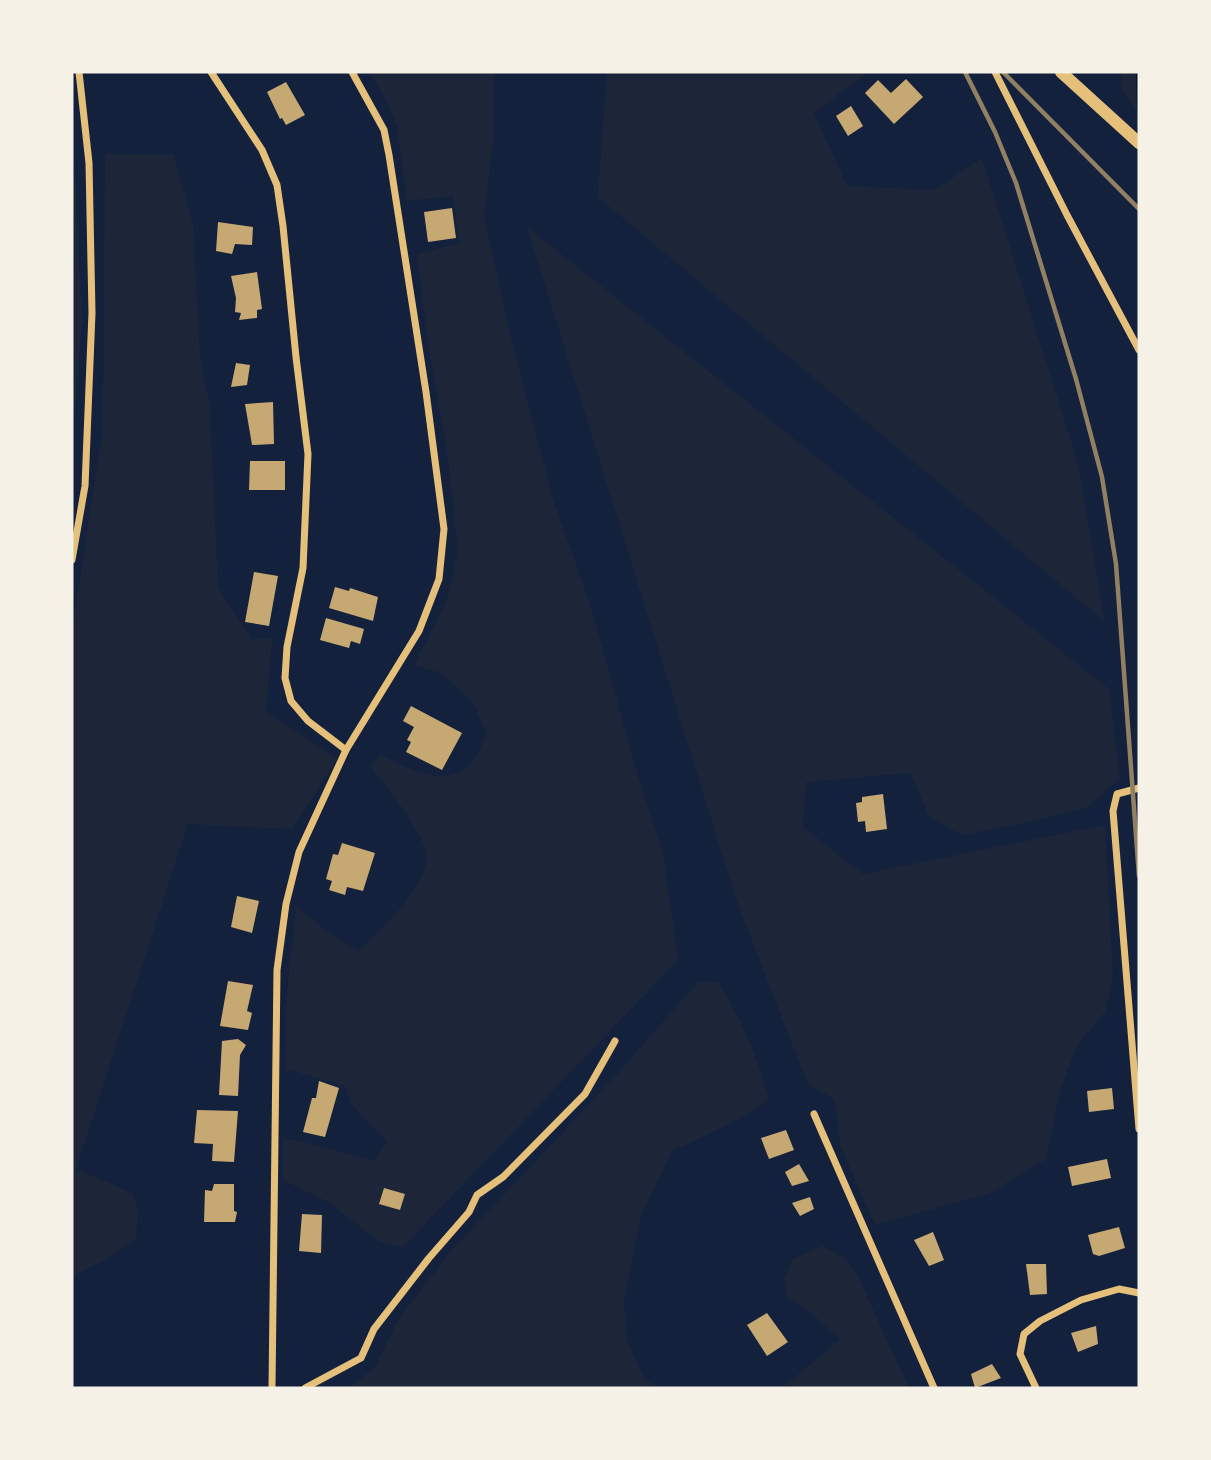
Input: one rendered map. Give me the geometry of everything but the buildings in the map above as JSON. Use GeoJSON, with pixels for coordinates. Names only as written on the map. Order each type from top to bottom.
{"type":"FeatureCollection","features":[{"type":"Feature","properties":{"kind":"main road"},"geometry":{"type":"LineString","coordinates":[[1061,72],[1139,143]]}},
{"type":"Feature","properties":{"kind":"street"},"geometry":{"type":"LineString","coordinates":[[72,560],[85,486],[92,313],[89,163],[79,72]]}},
{"type":"Feature","properties":{"kind":"street"},"geometry":{"type":"LineString","coordinates":[[211,72],[262,150],[277,185],[283,226],[309,454],[303,568],[287,647],[285,678],[291,701],[308,722],[346,750]]}},
{"type":"Feature","properties":{"kind":"street"},"geometry":{"type":"LineString","coordinates":[[272,1388],[277,970],[286,904],[299,852],[346,750],[419,631],[439,579],[444,529],[426,392],[384,130],[352,72]]}},
{"type":"Feature","properties":{"kind":"street"},"geometry":{"type":"LineString","coordinates":[[995,72],[1139,350]]}},
{"type":"Feature","properties":{"kind":"street"},"geometry":{"type":"LineString","coordinates":[[1139,788],[1117,794],[1113,811],[1139,1129]]}},
{"type":"Feature","properties":{"kind":"street"},"geometry":{"type":"LineString","coordinates":[[305,1388],[361,1358],[374,1329],[469,1212],[477,1195],[503,1177],[585,1094],[615,1041]]}},
{"type":"Feature","properties":{"kind":"street"},"geometry":{"type":"LineString","coordinates":[[814,1114],[934,1388]]}},
{"type":"Feature","properties":{"kind":"street"},"geometry":{"type":"LineString","coordinates":[[1036,1388],[1020,1354],[1024,1334],[1040,1321],[1081,1300],[1119,1289],[1139,1293]]}},
{"type":"Feature","properties":{"kind":"shaded area"},"geometry":{"type":"Polygon","coordinates":[[[369,72],[494,72],[494,137],[484,216],[510,334],[553,499],[591,607],[635,766],[663,853],[678,960],[403,1247],[379,1241],[328,1202],[283,1180],[283,1138],[374,1161],[387,1141],[351,1104],[345,1086],[287,1069],[288,988],[297,908],[335,937],[359,951],[368,943],[414,890],[426,862],[426,851],[417,830],[370,765],[381,755],[417,772],[442,776],[454,774],[465,769],[475,758],[486,733],[474,704],[441,673],[414,665],[447,600],[458,552],[447,450],[428,343],[417,254],[459,243],[453,196],[407,201],[397,126],[387,102],[369,72]]]}},
{"type":"Feature","properties":{"kind":"shaded area"},"geometry":{"type":"Polygon","coordinates":[[[607,72],[868,72],[814,113],[847,186],[935,190],[982,158],[1079,467],[1105,622],[598,197],[607,72]]]}},
{"type":"Feature","properties":{"kind":"shaded area"},"geometry":{"type":"Polygon","coordinates":[[[1121,72],[1139,72],[1139,112],[1122,91],[1121,72]]]}},
{"type":"Feature","properties":{"kind":"shaded area"},"geometry":{"type":"Polygon","coordinates":[[[72,107],[82,323],[72,446],[72,107]]]}},
{"type":"Feature","properties":{"kind":"shaded area"},"geometry":{"type":"Polygon","coordinates":[[[105,154],[173,154],[193,225],[200,355],[210,409],[218,587],[252,639],[272,639],[266,712],[337,759],[292,829],[188,824],[76,1169],[132,1193],[138,1209],[136,1238],[104,1261],[75,1275],[72,1286],[72,632],[103,427],[105,154]]]}},
{"type":"Feature","properties":{"kind":"shaded area"},"geometry":{"type":"Polygon","coordinates":[[[527,227],[1109,689],[1120,778],[1088,807],[962,835],[930,818],[910,773],[806,782],[803,827],[863,874],[1105,825],[1113,978],[1105,1012],[1078,1044],[1061,1087],[1046,1159],[990,1193],[875,1225],[841,1147],[834,1099],[808,1085],[737,902],[527,227]]]}},
{"type":"Feature","properties":{"kind":"shaded area"},"geometry":{"type":"Polygon","coordinates":[[[699,981],[719,983],[749,1040],[769,1100],[724,1127],[672,1151],[641,1216],[624,1300],[627,1341],[645,1380],[662,1388],[346,1388],[374,1369],[399,1318],[453,1249],[611,1081],[699,981]]]}},
{"type":"Feature","properties":{"kind":"shaded area"},"geometry":{"type":"Polygon","coordinates":[[[822,1246],[845,1258],[861,1283],[909,1388],[779,1388],[840,1339],[810,1312],[788,1299],[784,1280],[792,1260],[822,1246]]]}},
{"type":"Feature","properties":{"kind":"waterway"},"geometry":{"type":"LineString","coordinates":[[1138,72],[1139,112]]}},
{"type":"Feature","properties":{"kind":"railway"},"geometry":{"type":"LineString","coordinates":[[965,72],[995,132],[1016,183],[1076,379],[1102,477],[1116,564],[1139,876]]}},
{"type":"Feature","properties":{"kind":"railway"},"geometry":{"type":"LineString","coordinates":[[1003,72],[1139,209]]}}]}
